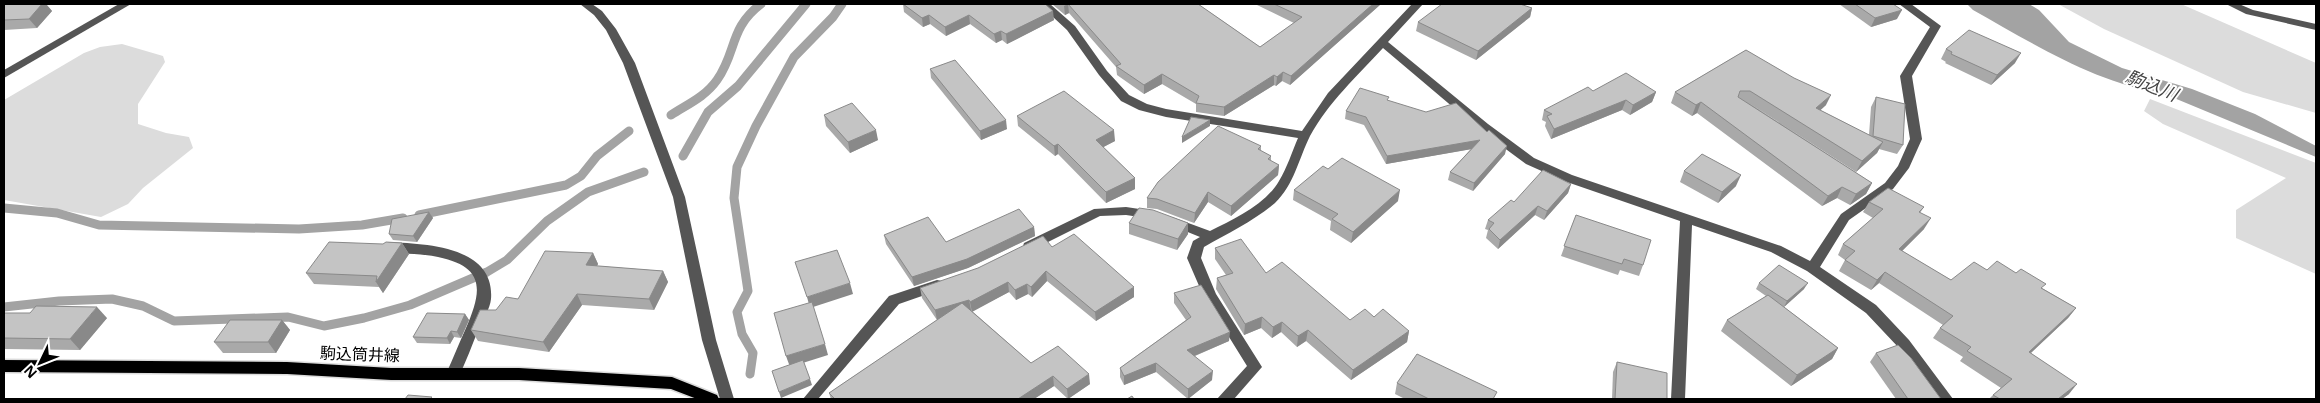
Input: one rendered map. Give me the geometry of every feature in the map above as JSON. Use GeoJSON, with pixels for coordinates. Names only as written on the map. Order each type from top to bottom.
{"type":"FeatureCollection","features":[{"type":"Feature","properties":{"kind":"main road","name":"駒込筒井線"},"geometry":{"type":"LineString","coordinates":[[4,366],[287,368],[391,374],[519,374],[672,383],[712,399]]}},
{"type":"Feature","properties":{"kind":"street"},"geometry":{"type":"LineString","coordinates":[[4,75],[126,4]]}},
{"type":"Feature","properties":{"kind":"street"},"geometry":{"type":"LineString","coordinates":[[585,4],[611,29],[629,63],[679,197],[709,340],[727,399]]}},
{"type":"Feature","properties":{"kind":"street"},"geometry":{"type":"LineString","coordinates":[[1044,4],[1071,28],[1103,73],[1125,98],[1143,107],[1166,113],[1305,135]]}},
{"type":"Feature","properties":{"kind":"street"},"geometry":{"type":"LineString","coordinates":[[1224,399],[1256,367],[1210,295],[1194,258],[1198,244],[1209,236],[1242,219],[1271,199],[1284,183],[1305,135],[1332,96],[1384,43],[1418,4]]}},
{"type":"Feature","properties":{"kind":"street"},"geometry":{"type":"LineString","coordinates":[[1812,268],[1845,217],[1874,191],[1889,186],[1904,168],[1916,139],[1906,76],[1936,26],[1904,4]]}},
{"type":"Feature","properties":{"kind":"street"},"geometry":{"type":"LineString","coordinates":[[2231,4],[2250,12],[2316,27]]}},
{"type":"Feature","properties":{"kind":"street"},"geometry":{"type":"LineString","coordinates":[[1384,43],[1484,127],[1530,161],[1568,178],[1776,249],[1812,268],[1871,309],[1904,344],[1946,399]]}},
{"type":"Feature","properties":{"kind":"street"},"geometry":{"type":"LineString","coordinates":[[1018,252],[1098,212],[1126,211],[1156,215],[1209,236]]}},
{"type":"Feature","properties":{"kind":"street"},"geometry":{"type":"LineString","coordinates":[[1678,399],[1686,218]]}},
{"type":"Feature","properties":{"kind":"street"},"geometry":{"type":"LineString","coordinates":[[376,247],[414,248],[456,256],[473,265],[484,282],[484,300],[453,374]]}},
{"type":"Feature","properties":{"kind":"street"},"geometry":{"type":"LineString","coordinates":[[810,399],[894,300],[948,282]]}},
{"type":"Feature","properties":{"kind":"shaded area"},"geometry":{"type":"Polygon","coordinates":[[[2058,4],[2181,4],[2316,63],[2316,113],[2243,92],[2104,29],[2058,4]]]}},
{"type":"Feature","properties":{"kind":"shaded area"},"geometry":{"type":"Polygon","coordinates":[[[122,44],[163,56],[165,62],[138,104],[138,124],[166,133],[189,137],[193,148],[143,188],[128,204],[101,217],[4,200],[4,100],[84,53],[100,47],[122,44]]]}},
{"type":"Feature","properties":{"kind":"shaded area"},"geometry":{"type":"Polygon","coordinates":[[[2150,99],[2316,163],[2316,274],[2236,238],[2236,210],[2286,178],[2163,124],[2144,111],[2150,99]]]}},
{"type":"Feature","properties":{"kind":"water","name":"駒込川"},"geometry":{"type":"Polygon","coordinates":[[[1967,4],[2029,4],[2039,10],[2069,42],[2122,68],[2192,89],[2255,114],[2316,146],[2316,157],[2162,93],[2113,81],[2089,71],[2017,35],[1973,10],[1967,4]]]}},
{"type":"Feature","properties":{"kind":"building"},"geometry":{"type":"Polygon","coordinates":[[[4,4],[42,4],[29,19],[4,20],[4,4]]]}},
{"type":"Feature","properties":{"kind":"building"},"geometry":{"type":"Polygon","coordinates":[[[903,4],[1045,4],[1053,11],[1006,34],[1001,31],[994,34],[969,15],[945,27],[929,15],[922,18],[903,4]]]}},
{"type":"Feature","properties":{"kind":"building"},"geometry":{"type":"Polygon","coordinates":[[[1068,4],[1198,4],[1260,47],[1302,17],[1274,4],[1373,4],[1291,76],[1283,72],[1277,77],[1274,75],[1224,107],[1196,103],[1199,96],[1162,74],[1144,85],[1116,66],[1121,64],[1068,4]]]}},
{"type":"Feature","properties":{"kind":"building"},"geometry":{"type":"Polygon","coordinates":[[[1442,4],[1520,4],[1532,8],[1478,51],[1418,22],[1442,4]]]}},
{"type":"Feature","properties":{"kind":"building"},"geometry":{"type":"Polygon","coordinates":[[[1855,4],[1893,4],[1902,10],[1875,18],[1855,4]]]}},
{"type":"Feature","properties":{"kind":"building"},"geometry":{"type":"Polygon","coordinates":[[[1969,30],[2021,53],[1997,75],[1951,54],[1952,52],[1946,49],[1969,30]]]}},
{"type":"Feature","properties":{"kind":"building"},"geometry":{"type":"Polygon","coordinates":[[[1746,50],[1794,78],[1831,95],[1816,108],[1883,142],[1862,161],[1750,91],[1740,91],[1738,97],[1872,183],[1856,194],[1842,187],[1828,196],[1701,102],[1696,105],[1675,92],[1746,50]]]}},
{"type":"Feature","properties":{"kind":"building"},"geometry":{"type":"Polygon","coordinates":[[[955,60],[1006,120],[980,131],[930,69],[955,60]]]}},
{"type":"Feature","properties":{"kind":"building"},"geometry":{"type":"Polygon","coordinates":[[[1626,73],[1656,92],[1633,105],[1626,100],[1554,129],[1547,116],[1552,114],[1544,110],[1588,87],[1593,91],[1626,73]]]}},
{"type":"Feature","properties":{"kind":"building"},"geometry":{"type":"Polygon","coordinates":[[[1360,88],[1389,97],[1387,100],[1426,112],[1456,103],[1487,132],[1489,130],[1507,146],[1474,183],[1450,172],[1480,140],[1387,156],[1366,117],[1346,111],[1360,88]]]}},
{"type":"Feature","properties":{"kind":"building"},"geometry":{"type":"Polygon","coordinates":[[[1064,91],[1114,130],[1096,140],[1135,178],[1106,192],[1058,144],[1054,146],[1017,116],[1064,91]]]}},
{"type":"Feature","properties":{"kind":"building"},"geometry":{"type":"Polygon","coordinates":[[[1876,97],[1905,104],[1903,145],[1873,136],[1876,97]]]}},
{"type":"Feature","properties":{"kind":"building"},"geometry":{"type":"Polygon","coordinates":[[[852,103],[876,130],[848,142],[824,115],[852,103]]]}},
{"type":"Feature","properties":{"kind":"building"},"geometry":{"type":"Polygon","coordinates":[[[1191,117],[1210,120],[1182,137],[1191,117]]]}},
{"type":"Feature","properties":{"kind":"building"},"geometry":{"type":"Polygon","coordinates":[[[1218,126],[1261,146],[1258,149],[1271,156],[1268,159],[1279,165],[1231,206],[1208,192],[1195,213],[1157,199],[1147,198],[1158,182],[1218,126]]]}},
{"type":"Feature","properties":{"kind":"building"},"geometry":{"type":"Polygon","coordinates":[[[1702,154],[1741,175],[1722,192],[1684,171],[1702,154]]]}},
{"type":"Feature","properties":{"kind":"building"},"geometry":{"type":"Polygon","coordinates":[[[1342,158],[1400,190],[1353,232],[1332,219],[1338,214],[1294,190],[1323,166],[1328,169],[1342,158]]]}},
{"type":"Feature","properties":{"kind":"building"},"geometry":{"type":"Polygon","coordinates":[[[1543,170],[1571,184],[1547,211],[1538,206],[1500,240],[1489,229],[1494,223],[1488,220],[1511,200],[1514,202],[1543,170]]]}},
{"type":"Feature","properties":{"kind":"building"},"geometry":{"type":"Polygon","coordinates":[[[1888,188],[1924,207],[1919,212],[1931,218],[1899,249],[1951,280],[1974,262],[1987,270],[1997,261],[2016,273],[2021,269],[2046,284],[2041,288],[2076,308],[2029,352],[2077,384],[2058,399],[2000,399],[1993,395],[2012,379],[1967,351],[1971,347],[1940,328],[1953,316],[1885,272],[1877,280],[1845,260],[1855,251],[1843,244],[1883,209],[1869,202],[1888,188]]]}},
{"type":"Feature","properties":{"kind":"building"},"geometry":{"type":"Polygon","coordinates":[[[1139,208],[1153,210],[1188,223],[1178,239],[1129,223],[1139,208]]]}},
{"type":"Feature","properties":{"kind":"building"},"geometry":{"type":"Polygon","coordinates":[[[1019,209],[1034,227],[967,259],[912,277],[884,235],[928,217],[946,242],[1019,209]]]}},
{"type":"Feature","properties":{"kind":"building"},"geometry":{"type":"Polygon","coordinates":[[[429,212],[413,236],[389,234],[392,219],[429,212]]]}},
{"type":"Feature","properties":{"kind":"building"},"geometry":{"type":"Polygon","coordinates":[[[1576,215],[1651,240],[1643,265],[1624,259],[1622,264],[1564,246],[1576,215]]]}},
{"type":"Feature","properties":{"kind":"building"},"geometry":{"type":"Polygon","coordinates":[[[1074,234],[1134,287],[1095,312],[1046,271],[1031,287],[1027,284],[1015,290],[1008,282],[970,302],[969,300],[935,310],[920,288],[978,268],[1043,236],[1052,247],[1074,234]]]}},
{"type":"Feature","properties":{"kind":"building"},"geometry":{"type":"Polygon","coordinates":[[[1241,239],[1266,273],[1282,262],[1350,320],[1365,309],[1374,317],[1383,309],[1409,331],[1353,370],[1308,330],[1298,336],[1282,322],[1273,327],[1262,317],[1245,324],[1217,278],[1233,273],[1215,248],[1241,239]]]}},
{"type":"Feature","properties":{"kind":"building"},"geometry":{"type":"Polygon","coordinates":[[[329,242],[402,243],[376,282],[377,276],[306,273],[329,242]]]}},
{"type":"Feature","properties":{"kind":"building"},"geometry":{"type":"Polygon","coordinates":[[[837,250],[850,283],[807,297],[795,262],[837,250]]]}},
{"type":"Feature","properties":{"kind":"building"},"geometry":{"type":"Polygon","coordinates":[[[545,251],[593,253],[586,265],[663,271],[649,299],[577,294],[543,342],[471,330],[480,310],[496,310],[506,297],[518,299],[545,251]]]}},
{"type":"Feature","properties":{"kind":"building"},"geometry":{"type":"Polygon","coordinates":[[[1779,265],[1808,283],[1787,301],[1759,283],[1779,265]]]}},
{"type":"Feature","properties":{"kind":"building"},"geometry":{"type":"Polygon","coordinates":[[[1201,285],[1230,332],[1187,350],[1213,371],[1188,389],[1156,363],[1124,376],[1120,368],[1191,317],[1174,293],[1201,285]]]}},
{"type":"Feature","properties":{"kind":"building"},"geometry":{"type":"Polygon","coordinates":[[[1768,295],[1838,348],[1797,375],[1727,320],[1768,295]]]}},
{"type":"Feature","properties":{"kind":"building"},"geometry":{"type":"Polygon","coordinates":[[[812,302],[825,344],[786,356],[774,313],[812,302]]]}},
{"type":"Feature","properties":{"kind":"building"},"geometry":{"type":"Polygon","coordinates":[[[962,303],[1031,363],[1058,346],[1089,374],[1067,389],[1053,376],[1018,399],[835,399],[829,393],[962,303]]]}},
{"type":"Feature","properties":{"kind":"building"},"geometry":{"type":"Polygon","coordinates":[[[36,306],[97,307],[70,339],[4,338],[4,313],[30,313],[36,306]]]}},
{"type":"Feature","properties":{"kind":"building"},"geometry":{"type":"Polygon","coordinates":[[[427,313],[465,314],[457,332],[451,331],[447,338],[413,337],[427,313]]]}},
{"type":"Feature","properties":{"kind":"building"},"geometry":{"type":"Polygon","coordinates":[[[230,320],[282,320],[268,342],[214,342],[230,320]]]}},
{"type":"Feature","properties":{"kind":"building"},"geometry":{"type":"Polygon","coordinates":[[[1898,345],[1911,358],[1941,399],[1908,399],[1876,353],[1898,345]]]}},
{"type":"Feature","properties":{"kind":"building"},"geometry":{"type":"Polygon","coordinates":[[[1417,354],[1497,392],[1493,399],[1429,399],[1397,383],[1417,354]]]}},
{"type":"Feature","properties":{"kind":"building"},"geometry":{"type":"Polygon","coordinates":[[[803,360],[810,379],[779,392],[772,371],[803,360]]]}},
{"type":"Feature","properties":{"kind":"building"},"geometry":{"type":"Polygon","coordinates":[[[1617,362],[1667,373],[1667,399],[1615,399],[1617,362]]]}},
{"type":"Feature","properties":{"kind":"building"},"geometry":{"type":"Polygon","coordinates":[[[408,395],[432,397],[430,399],[405,399],[408,395]]]}},
{"type":"Feature","properties":{"kind":"waterway"},"geometry":{"type":"LineString","coordinates":[[671,115],[696,100],[717,80],[728,60],[743,22],[761,4]]}},
{"type":"Feature","properties":{"kind":"waterway"},"geometry":{"type":"LineString","coordinates":[[683,156],[708,112],[738,86],[806,4]]}},
{"type":"Feature","properties":{"kind":"waterway"},"geometry":{"type":"LineString","coordinates":[[750,374],[753,353],[742,334],[737,312],[748,291],[734,198],[737,167],[756,126],[794,57],[833,17],[842,4]]}},
{"type":"Feature","properties":{"kind":"waterway"},"geometry":{"type":"LineString","coordinates":[[419,215],[566,185],[581,176],[597,156],[629,131]]}},
{"type":"Feature","properties":{"kind":"waterway"},"geometry":{"type":"LineString","coordinates":[[4,307],[59,301],[112,299],[143,306],[174,321],[288,317],[324,326],[364,318],[410,305],[487,272],[507,260],[547,221],[588,192],[644,172]]}},
{"type":"Feature","properties":{"kind":"waterway"},"geometry":{"type":"LineString","coordinates":[[4,208],[57,213],[99,225],[299,229],[362,225],[403,218]]}}]}
